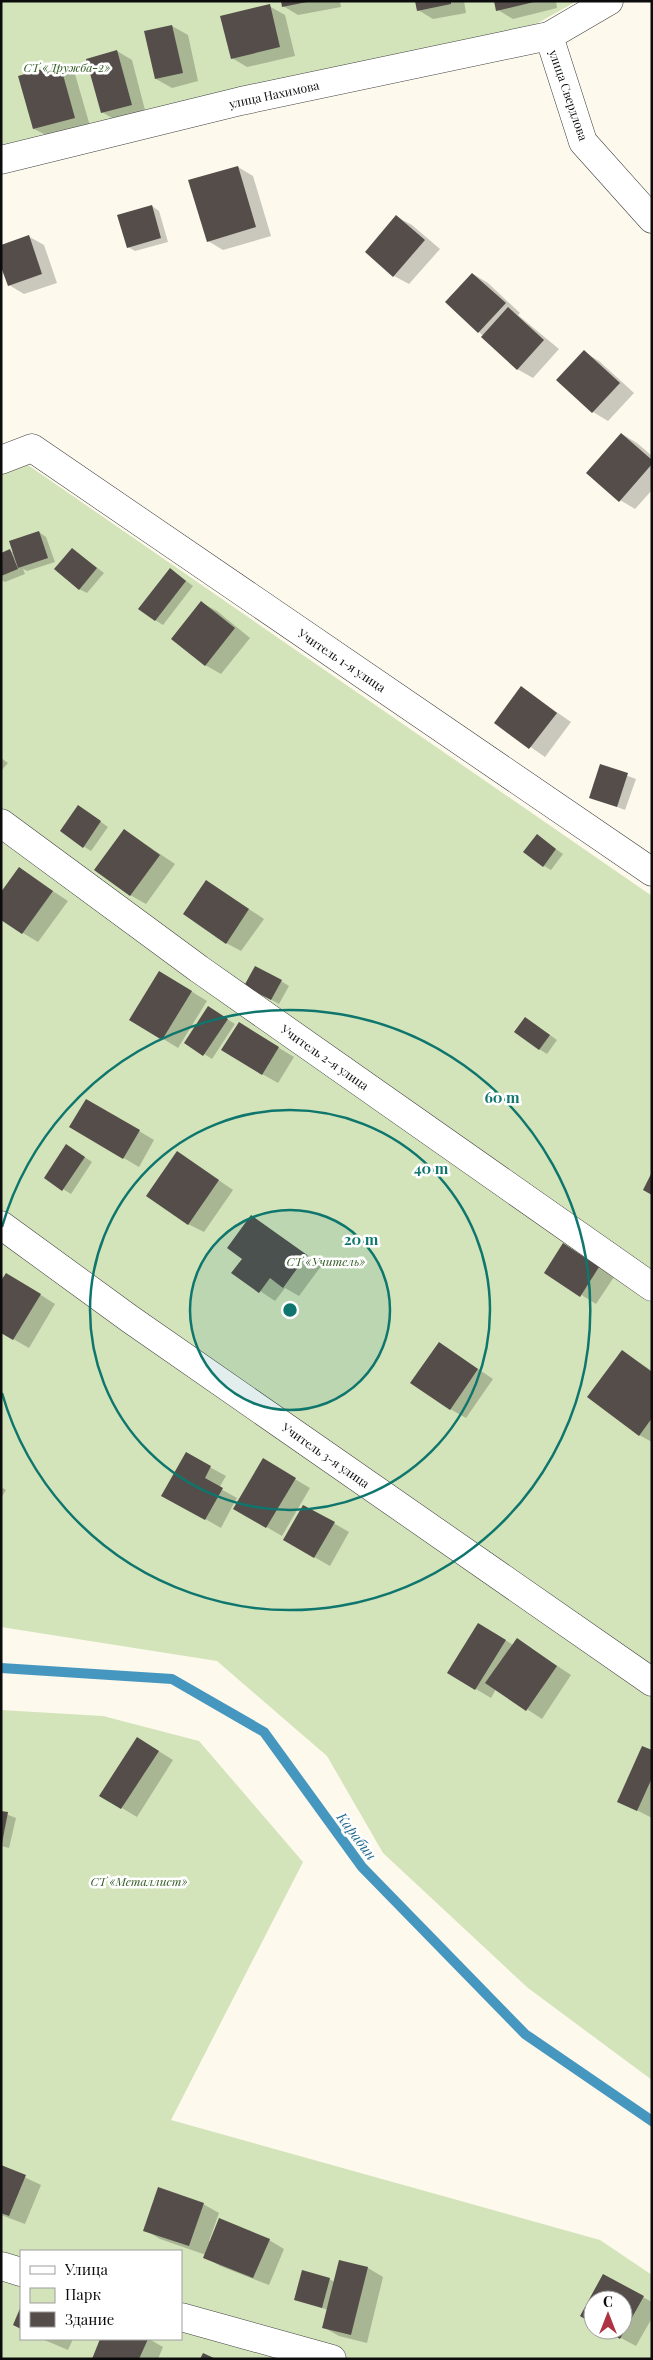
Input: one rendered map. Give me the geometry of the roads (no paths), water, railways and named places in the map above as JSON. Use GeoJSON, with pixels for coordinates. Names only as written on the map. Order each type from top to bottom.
{"type":"FeatureCollection","features":[{"type":"Feature","properties":{"kind":"street","name":"улица Нахимова"},"geometry":{"type":"LineString","coordinates":[[1,160],[241,100],[549,36],[609,1]]}},
{"type":"Feature","properties":{"kind":"street","name":"улица Свердлова"},"geometry":{"type":"LineString","coordinates":[[549,36],[583,142],[652,219]]}},
{"type":"Feature","properties":{"kind":"street","name":"Учитель 1-я улица"},"geometry":{"type":"LineString","coordinates":[[1,460],[32,448],[652,872]]}},
{"type":"Feature","properties":{"kind":"street","name":"Учитель 2-я улица"},"geometry":{"type":"LineString","coordinates":[[1,823],[199,969],[652,1287]]}},
{"type":"Feature","properties":{"kind":"street","name":"Учитель 3-я улица"},"geometry":{"type":"LineString","coordinates":[[1,1225],[130,1319],[652,1682]]}},
{"type":"Feature","properties":{"kind":"street"},"geometry":{"type":"LineString","coordinates":[[1,2266],[20,2272]]}},
{"type":"Feature","properties":{"kind":"street"},"geometry":{"type":"LineString","coordinates":[[182,2317],[332,2359]]}},
{"type":"Feature","properties":{"kind":"waterway","name":"Карабин"},"geometry":{"type":"LineString","coordinates":[[1,1668],[172,1679],[264,1732],[362,1867],[525,2034],[652,2121]]}},
{"type":"Feature","properties":{"kind":"park label","name":"СТ «Дружба-2»"},"geometry":{"type":"Point","coordinates":[67,67]}},
{"type":"Feature","properties":{"kind":"park label","name":"СТ «Учитель»"},"geometry":{"type":"Point","coordinates":[326,1261]}},
{"type":"Feature","properties":{"kind":"park label","name":"СТ «Металлист»"},"geometry":{"type":"Point","coordinates":[139,1881]}}]}
